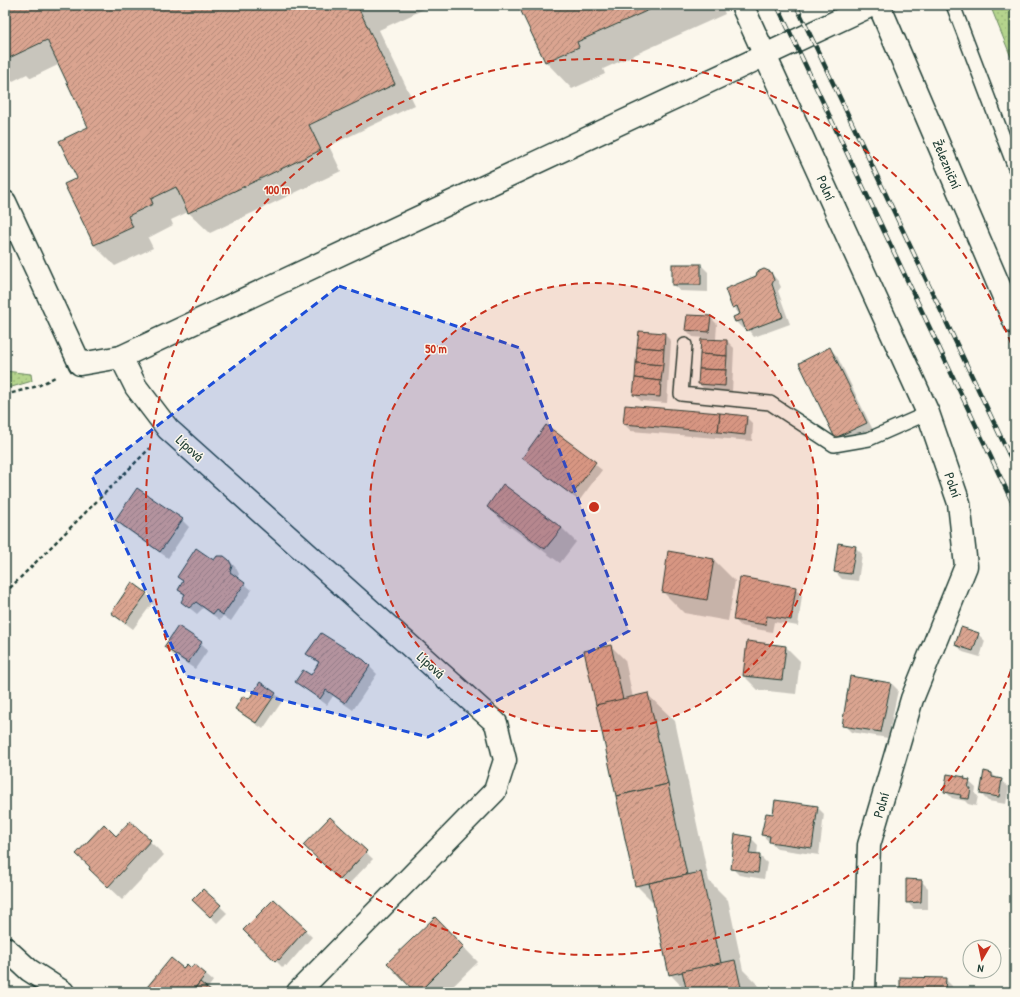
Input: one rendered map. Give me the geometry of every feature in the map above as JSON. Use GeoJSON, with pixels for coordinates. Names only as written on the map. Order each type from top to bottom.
{"type":"FeatureCollection","features":[{"type":"Feature","properties":{"kind":"street","name":"Polní"},"geometry":{"type":"LineString","coordinates":[[742,5],[928,413],[960,503],[966,566],[912,699],[869,845],[864,992]]}},
{"type":"Feature","properties":{"kind":"street"},"geometry":{"type":"LineString","coordinates":[[5,202],[80,364],[121,357],[872,5]]}},
{"type":"Feature","properties":{"kind":"street","name":"Železniční"},"geometry":{"type":"LineString","coordinates":[[879,5],[1015,323]]}},
{"type":"Feature","properties":{"kind":"street","name":"Lípová"},"geometry":{"type":"LineString","coordinates":[[121,357],[136,387],[168,429],[496,723],[505,760],[495,791],[298,992]]}},
{"type":"Feature","properties":{"kind":"street"},"geometry":{"type":"LineString","coordinates":[[5,948],[29,970],[63,992]]}},
{"type":"Feature","properties":{"kind":"lane"},"geometry":{"type":"LineString","coordinates":[[953,5],[1015,168]]}},
{"type":"Feature","properties":{"kind":"lane"},"geometry":{"type":"LineString","coordinates":[[685,345],[681,394],[770,403],[834,445],[869,439],[928,413]]}},
{"type":"Feature","properties":{"kind":"path"},"geometry":{"type":"LineString","coordinates":[[5,395],[38,386],[80,364]]}},
{"type":"Feature","properties":{"kind":"path"},"geometry":{"type":"LineString","coordinates":[[5,593],[168,429]]}},
{"type":"Feature","properties":{"kind":"highlighted area"},"geometry":{"type":"Polygon","coordinates":[[[339,286],[520,348],[629,631],[428,737],[186,676],[92,476],[339,286]]]}},
{"type":"Feature","properties":{"kind":"green space"},"geometry":{"type":"Polygon","coordinates":[[[990,5],[1015,5],[1015,67],[990,5]]]}},
{"type":"Feature","properties":{"kind":"green space"},"geometry":{"type":"Polygon","coordinates":[[[5,371],[31,374],[32,381],[5,389],[5,371]]]}},
{"type":"Feature","properties":{"kind":"building"},"geometry":{"type":"Polygon","coordinates":[[[5,5],[367,5],[359,9],[395,84],[309,125],[321,150],[188,213],[176,187],[151,199],[153,204],[128,216],[133,227],[94,245],[64,184],[77,178],[59,141],[88,127],[47,40],[9,58],[7,53],[5,54],[5,5]]]}},
{"type":"Feature","properties":{"kind":"building"},"geometry":{"type":"Polygon","coordinates":[[[518,5],[660,5],[577,42],[579,47],[545,62],[518,5]]]}},
{"type":"Feature","properties":{"kind":"building"},"geometry":{"type":"Polygon","coordinates":[[[672,264],[701,264],[701,285],[672,285],[672,264]]]}},
{"type":"Feature","properties":{"kind":"building"},"geometry":{"type":"Polygon","coordinates":[[[764,269],[771,272],[774,280],[772,284],[783,317],[746,331],[742,320],[735,322],[733,317],[740,314],[737,306],[732,308],[725,289],[756,276],[757,272],[764,269]]]}},
{"type":"Feature","properties":{"kind":"building"},"geometry":{"type":"Polygon","coordinates":[[[687,315],[711,316],[709,332],[685,330],[687,315]]]}},
{"type":"Feature","properties":{"kind":"building"},"geometry":{"type":"Polygon","coordinates":[[[639,331],[665,333],[664,349],[637,347],[639,331]]]}},
{"type":"Feature","properties":{"kind":"building"},"geometry":{"type":"Polygon","coordinates":[[[701,339],[727,340],[727,356],[700,354],[701,339]]]}},
{"type":"Feature","properties":{"kind":"building"},"geometry":{"type":"Polygon","coordinates":[[[637,347],[664,349],[663,365],[636,363],[637,347]]]}},
{"type":"Feature","properties":{"kind":"building"},"geometry":{"type":"Polygon","coordinates":[[[830,347],[867,423],[835,438],[799,363],[830,347]]]}},
{"type":"Feature","properties":{"kind":"building"},"geometry":{"type":"Polygon","coordinates":[[[700,354],[727,356],[726,370],[699,369],[700,354]]]}},
{"type":"Feature","properties":{"kind":"building"},"geometry":{"type":"Polygon","coordinates":[[[636,363],[663,365],[661,381],[635,378],[636,363]]]}},
{"type":"Feature","properties":{"kind":"building"},"geometry":{"type":"Polygon","coordinates":[[[699,369],[726,370],[725,386],[698,384],[699,369]]]}},
{"type":"Feature","properties":{"kind":"building"},"geometry":{"type":"Polygon","coordinates":[[[635,378],[661,381],[660,397],[633,395],[635,378]]]}},
{"type":"Feature","properties":{"kind":"building"},"geometry":{"type":"Polygon","coordinates":[[[625,405],[720,413],[718,432],[623,424],[625,405]]]}},
{"type":"Feature","properties":{"kind":"building"},"geometry":{"type":"Polygon","coordinates":[[[720,413],[747,416],[745,435],[718,432],[720,413]]]}},
{"type":"Feature","properties":{"kind":"building"},"geometry":{"type":"Polygon","coordinates":[[[546,425],[596,462],[572,495],[522,458],[546,425]]]}},
{"type":"Feature","properties":{"kind":"building"},"geometry":{"type":"Polygon","coordinates":[[[503,484],[562,528],[545,549],[487,507],[503,484]]]}},
{"type":"Feature","properties":{"kind":"building"},"geometry":{"type":"Polygon","coordinates":[[[137,488],[183,519],[160,552],[115,520],[137,488]]]}},
{"type":"Feature","properties":{"kind":"building"},"geometry":{"type":"Polygon","coordinates":[[[838,543],[856,546],[851,574],[834,572],[838,543]]]}},
{"type":"Feature","properties":{"kind":"building"},"geometry":{"type":"Polygon","coordinates":[[[196,548],[214,560],[217,556],[224,556],[229,560],[232,566],[230,572],[245,583],[223,615],[216,610],[213,614],[196,602],[189,608],[181,602],[185,594],[178,590],[183,581],[177,577],[196,548]]]}},
{"type":"Feature","properties":{"kind":"building"},"geometry":{"type":"Polygon","coordinates":[[[668,551],[714,559],[707,600],[662,592],[668,551]]]}},
{"type":"Feature","properties":{"kind":"building"},"geometry":{"type":"Polygon","coordinates":[[[740,577],[796,587],[791,620],[767,616],[766,625],[733,620],[740,577]]]}},
{"type":"Feature","properties":{"kind":"building"},"geometry":{"type":"Polygon","coordinates":[[[132,582],[147,593],[125,623],[111,613],[132,582]]]}},
{"type":"Feature","properties":{"kind":"building"},"geometry":{"type":"Polygon","coordinates":[[[178,626],[202,642],[188,663],[164,647],[178,626]]]}},
{"type":"Feature","properties":{"kind":"building"},"geometry":{"type":"Polygon","coordinates":[[[961,627],[979,633],[973,651],[955,645],[961,627]]]}},
{"type":"Feature","properties":{"kind":"building"},"geometry":{"type":"Polygon","coordinates":[[[321,633],[364,660],[370,666],[345,703],[326,690],[320,699],[295,682],[303,670],[311,675],[319,662],[306,654],[321,633]]]}},
{"type":"Feature","properties":{"kind":"building"},"geometry":{"type":"Polygon","coordinates":[[[747,641],[786,646],[782,680],[743,676],[747,641]]]}},
{"type":"Feature","properties":{"kind":"building"},"geometry":{"type":"Polygon","coordinates":[[[611,645],[623,700],[596,705],[584,651],[611,645]]]}},
{"type":"Feature","properties":{"kind":"building"},"geometry":{"type":"Polygon","coordinates":[[[850,676],[891,683],[881,732],[842,726],[850,676]]]}},
{"type":"Feature","properties":{"kind":"building"},"geometry":{"type":"Polygon","coordinates":[[[260,682],[276,693],[256,723],[235,709],[243,696],[249,699],[260,682]]]}},
{"type":"Feature","properties":{"kind":"building"},"geometry":{"type":"Polygon","coordinates":[[[648,693],[668,784],[616,796],[596,705],[648,693]]]}},
{"type":"Feature","properties":{"kind":"building"},"geometry":{"type":"Polygon","coordinates":[[[984,771],[992,773],[992,777],[1002,779],[999,797],[980,794],[984,771]]]}},
{"type":"Feature","properties":{"kind":"building"},"geometry":{"type":"Polygon","coordinates":[[[947,774],[965,777],[964,779],[970,780],[968,788],[971,788],[969,799],[960,798],[961,795],[944,792],[947,774]]]}},
{"type":"Feature","properties":{"kind":"building"},"geometry":{"type":"Polygon","coordinates":[[[668,784],[687,875],[635,886],[616,796],[668,784]]]}},
{"type":"Feature","properties":{"kind":"building"},"geometry":{"type":"Polygon","coordinates":[[[775,800],[818,806],[812,848],[769,842],[770,836],[761,835],[766,813],[773,814],[775,800]]]}},
{"type":"Feature","properties":{"kind":"building"},"geometry":{"type":"Polygon","coordinates":[[[330,817],[367,851],[340,880],[303,845],[330,817]]]}},
{"type":"Feature","properties":{"kind":"building"},"geometry":{"type":"Polygon","coordinates":[[[130,821],[151,840],[108,887],[76,854],[104,824],[116,836],[130,821]]]}},
{"type":"Feature","properties":{"kind":"building"},"geometry":{"type":"Polygon","coordinates":[[[735,834],[752,837],[749,854],[760,855],[758,873],[731,869],[735,834]]]}},
{"type":"Feature","properties":{"kind":"building"},"geometry":{"type":"Polygon","coordinates":[[[701,872],[721,963],[669,975],[649,883],[701,872]]]}},
{"type":"Feature","properties":{"kind":"building"},"geometry":{"type":"Polygon","coordinates":[[[906,879],[922,880],[921,902],[906,903],[906,879]]]}},
{"type":"Feature","properties":{"kind":"building"},"geometry":{"type":"Polygon","coordinates":[[[203,889],[221,905],[210,917],[192,900],[203,889]]]}},
{"type":"Feature","properties":{"kind":"building"},"geometry":{"type":"Polygon","coordinates":[[[274,899],[306,929],[279,960],[278,959],[275,961],[243,930],[274,899]]]}},
{"type":"Feature","properties":{"kind":"building"},"geometry":{"type":"Polygon","coordinates":[[[435,917],[464,947],[419,992],[415,992],[387,963],[435,917]]]}},
{"type":"Feature","properties":{"kind":"building"},"geometry":{"type":"Polygon","coordinates":[[[171,958],[183,968],[187,964],[191,968],[194,964],[206,974],[192,992],[143,992],[171,958]]]}},
{"type":"Feature","properties":{"kind":"building"},"geometry":{"type":"Polygon","coordinates":[[[735,960],[742,992],[687,992],[682,971],[735,960]]]}},
{"type":"Feature","properties":{"kind":"building"},"geometry":{"type":"Polygon","coordinates":[[[900,977],[946,978],[945,991],[954,992],[900,992],[900,977]]]}},
{"type":"Feature","properties":{"kind":"building"},"geometry":{"type":"Polygon","coordinates":[[[200,982],[212,992],[192,992],[200,982]]]}},
{"type":"Feature","properties":{"kind":"railway"},"geometry":{"type":"LineString","coordinates":[[777,5],[1015,508]]}},
{"type":"Feature","properties":{"kind":"railway"},"geometry":{"type":"LineString","coordinates":[[796,5],[1015,467]]}}]}
